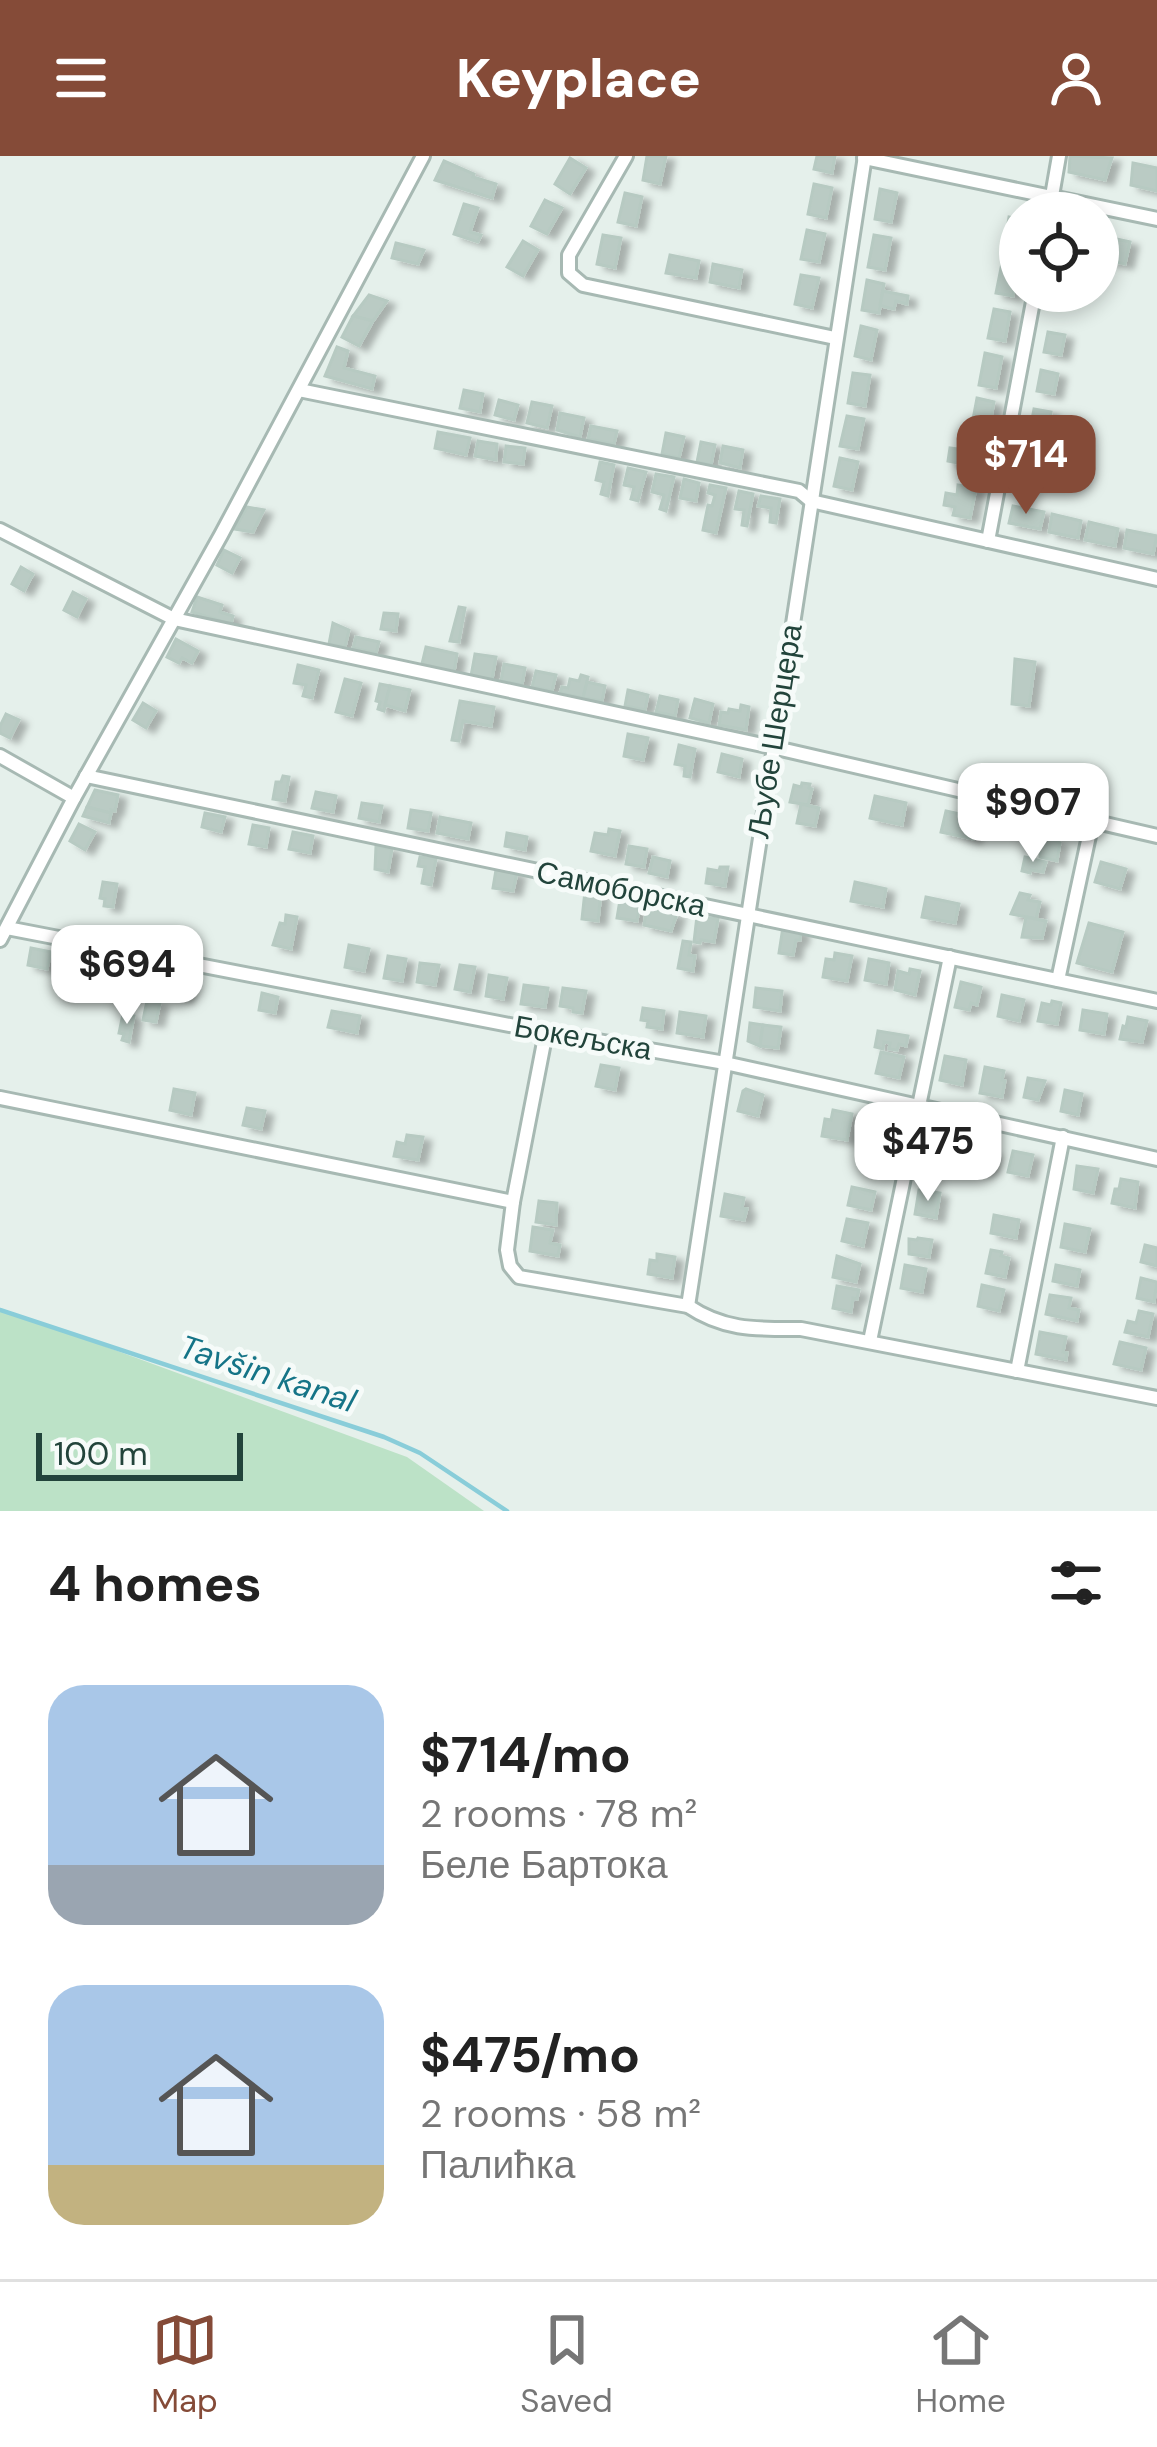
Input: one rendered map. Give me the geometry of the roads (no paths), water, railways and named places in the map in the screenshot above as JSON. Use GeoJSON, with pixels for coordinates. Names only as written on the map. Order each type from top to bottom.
{"type":"FeatureCollection","features":[{"type":"Feature","properties":{"kind":"street"},"geometry":{"type":"LineString","coordinates":[[3,934],[423,156]]}},
{"type":"Feature","properties":{"kind":"street"},"geometry":{"type":"LineString","coordinates":[[626,156],[569,255],[569,273],[583,285],[835,338]]}},
{"type":"Feature","properties":{"kind":"street"},"geometry":{"type":"LineString","coordinates":[[1053,192],[1059,156]]}},
{"type":"Feature","properties":{"kind":"street"},"geometry":{"type":"LineString","coordinates":[[864,157],[1028,192]]}},
{"type":"Feature","properties":{"kind":"street","name":"Љубе Шерцера"},"geometry":{"type":"LineString","coordinates":[[688,1306],[864,157]]}},
{"type":"Feature","properties":{"kind":"street"},"geometry":{"type":"LineString","coordinates":[[1119,211],[1157,219]]}},
{"type":"Feature","properties":{"kind":"street"},"geometry":{"type":"LineString","coordinates":[[988,541],[1031,312]]}},
{"type":"Feature","properties":{"kind":"street"},"geometry":{"type":"LineString","coordinates":[[299,390],[799,491],[812,501],[1157,579]]}},
{"type":"Feature","properties":{"kind":"street"},"geometry":{"type":"LineString","coordinates":[[0,530],[174,619],[772,747],[1157,836]]}},
{"type":"Feature","properties":{"kind":"street"},"geometry":{"type":"LineString","coordinates":[[0,756],[74,798]]}},
{"type":"Feature","properties":{"kind":"street","name":"Самоборска"},"geometry":{"type":"LineString","coordinates":[[86,776],[1157,1001]]}},
{"type":"Feature","properties":{"kind":"street"},"geometry":{"type":"LineString","coordinates":[[1058,980],[1092,822]]}},
{"type":"Feature","properties":{"kind":"street","name":"Бокељска"},"geometry":{"type":"LineString","coordinates":[[3,934],[725,1063],[1157,1159]]}},
{"type":"Feature","properties":{"kind":"street"},"geometry":{"type":"LineString","coordinates":[[870,1342],[950,957]]}},
{"type":"Feature","properties":{"kind":"street"},"geometry":{"type":"LineString","coordinates":[[546,1032],[507,1250],[510,1266],[519,1276],[688,1306],[709,1320],[746,1329],[801,1329],[1157,1398]]}},
{"type":"Feature","properties":{"kind":"street"},"geometry":{"type":"LineString","coordinates":[[0,1098],[513,1202]]}},
{"type":"Feature","properties":{"kind":"street"},"geometry":{"type":"LineString","coordinates":[[1017,1370],[1064,1137]]}},
{"type":"Feature","properties":{"kind":"waterway","name":"Tavšin kanal"},"geometry":{"type":"LineString","coordinates":[[0,1310],[384,1437],[420,1453],[507,1511]]}}]}
